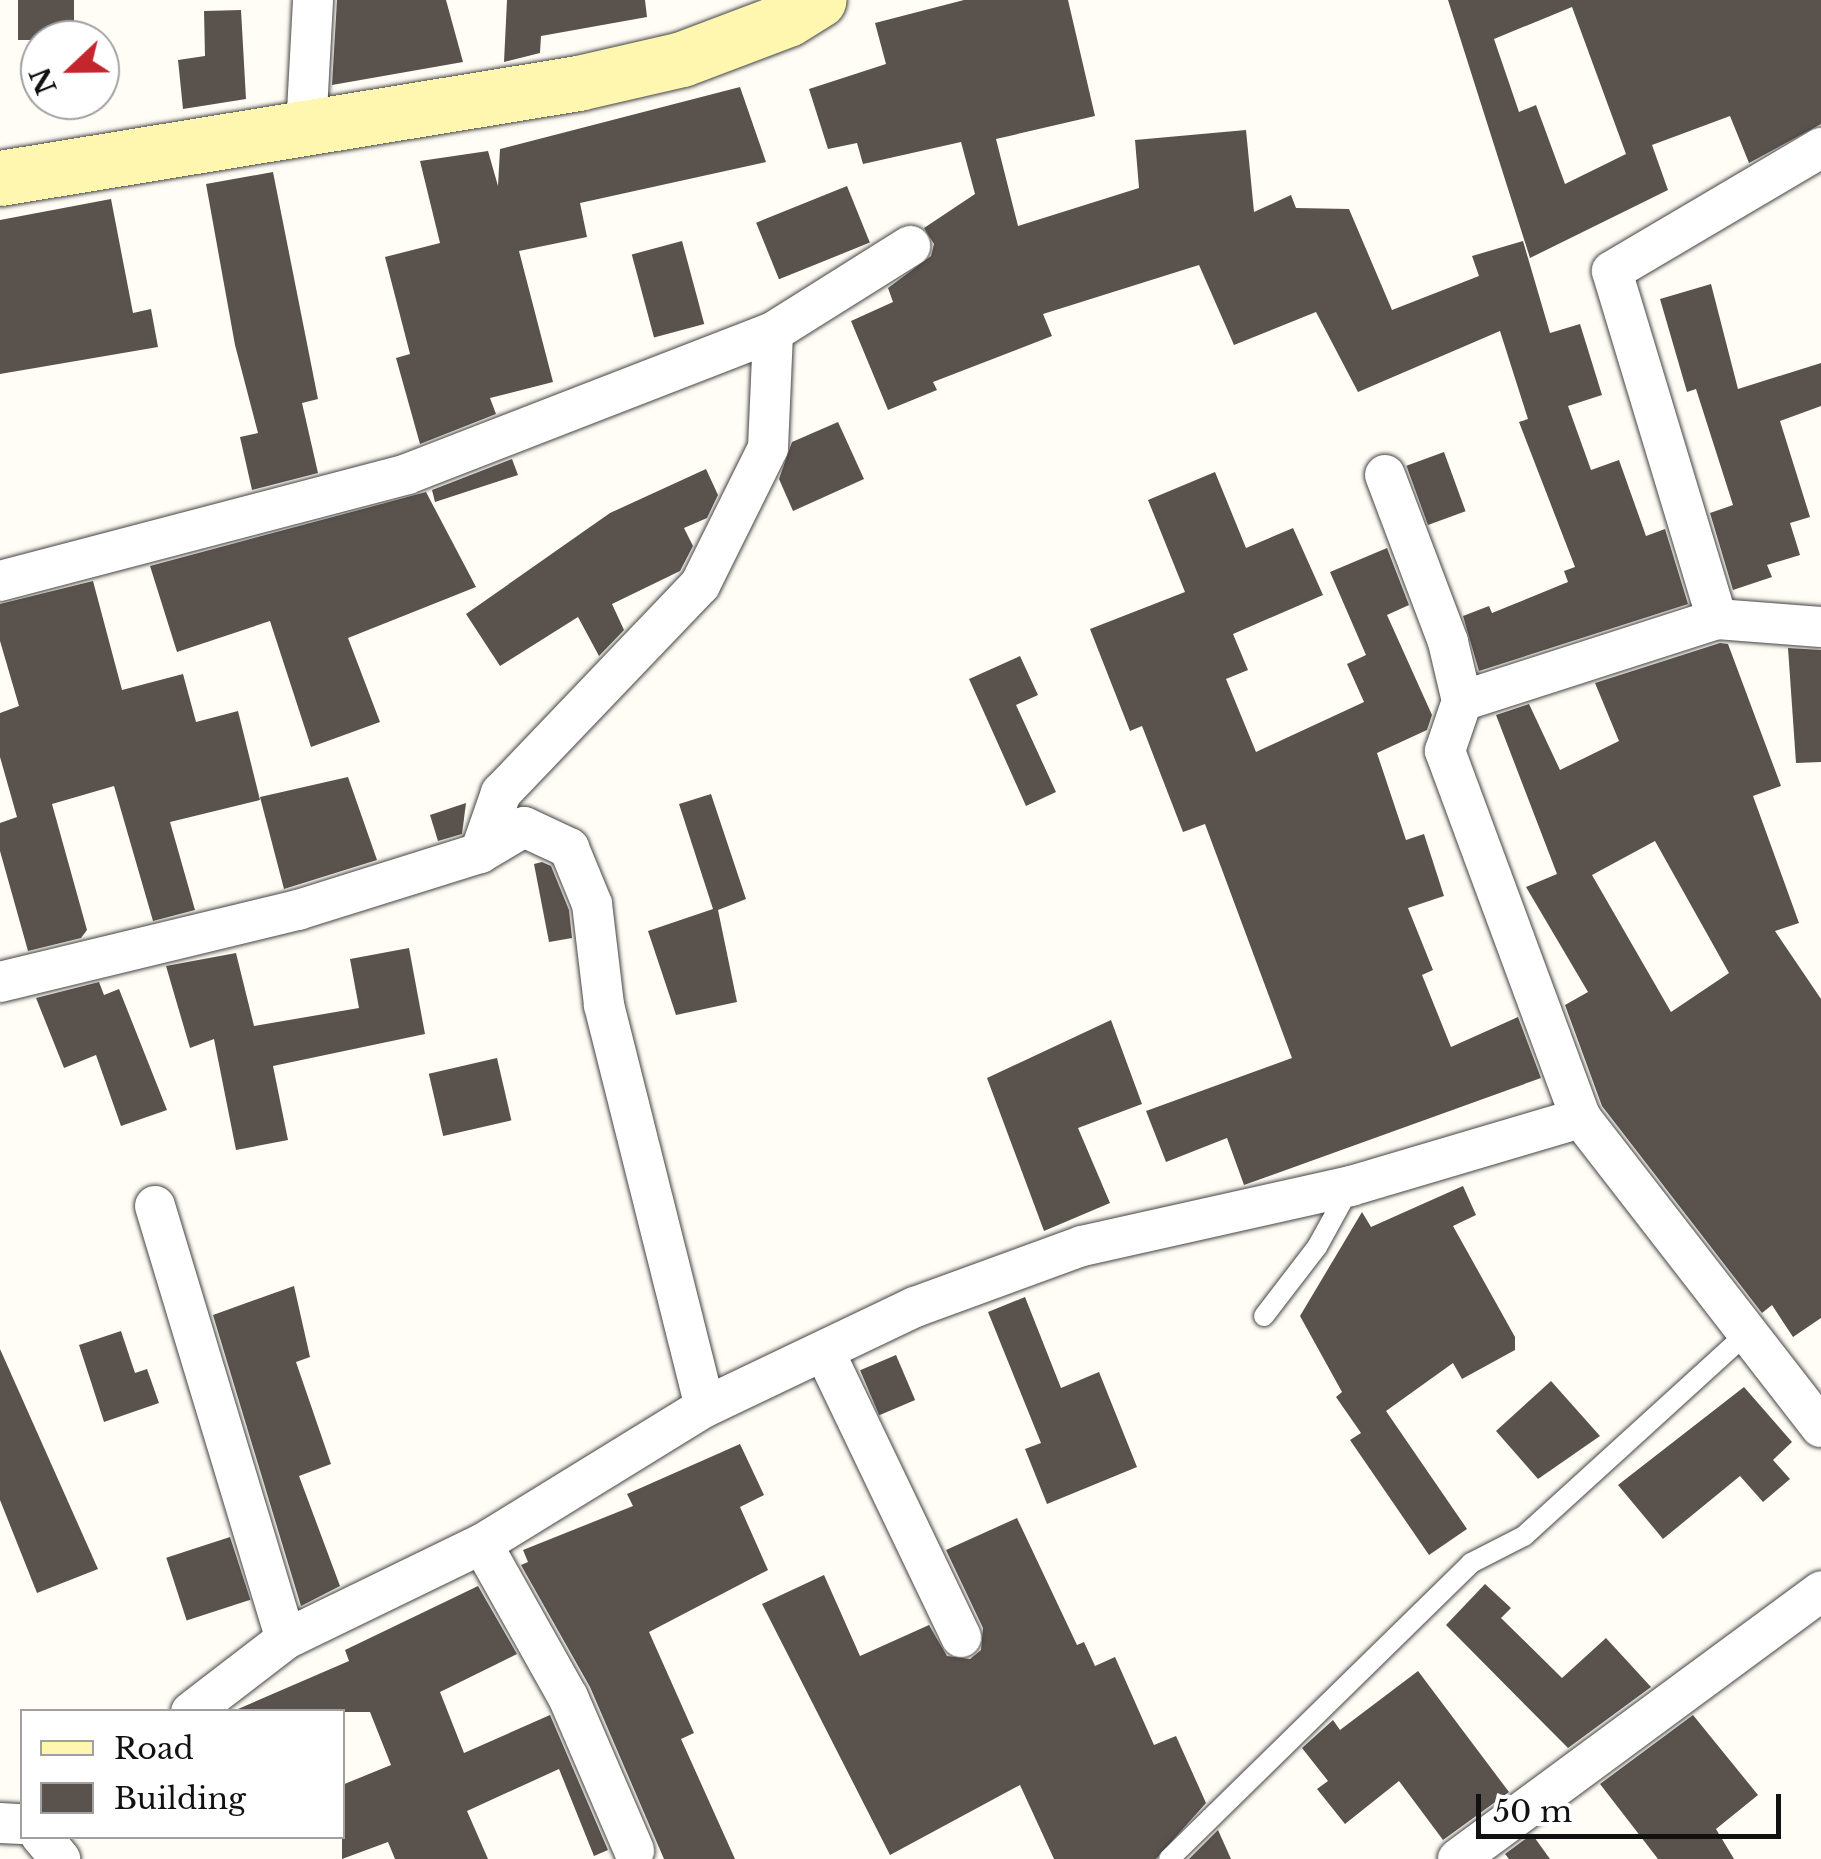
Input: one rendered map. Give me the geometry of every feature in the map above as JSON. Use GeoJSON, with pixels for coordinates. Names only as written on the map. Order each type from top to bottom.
{"type":"FeatureCollection","features":[{"type":"Feature","properties":{"kind":"main road"},"geometry":{"type":"LineString","coordinates":[[0,178],[595,79],[682,59],[798,6]]}},
{"type":"Feature","properties":{"kind":"street"},"geometry":{"type":"LineString","coordinates":[[306,130],[313,0]]}},
{"type":"Feature","properties":{"kind":"street"},"geometry":{"type":"LineString","coordinates":[[1717,619],[1612,271],[1821,148]]}},
{"type":"Feature","properties":{"kind":"street"},"geometry":{"type":"LineString","coordinates":[[0,580],[408,474],[773,332],[910,246]]}},
{"type":"Feature","properties":{"kind":"street"},"geometry":{"type":"LineString","coordinates":[[480,853],[500,792],[700,585],[768,448],[773,332]]}},
{"type":"Feature","properties":{"kind":"street"},"geometry":{"type":"LineString","coordinates":[[1384,475],[1448,642],[1462,701],[1445,752],[1581,1118],[1821,1426]]}},
{"type":"Feature","properties":{"kind":"street"},"geometry":{"type":"LineString","coordinates":[[1462,701],[1717,619],[1821,627]]}},
{"type":"Feature","properties":{"kind":"street"},"geometry":{"type":"LineString","coordinates":[[0,982],[298,910],[480,853],[524,826],[569,848],[592,904],[604,1004],[705,1408]]}},
{"type":"Feature","properties":{"kind":"street"},"geometry":{"type":"LineString","coordinates":[[195,1709],[286,1638],[482,1544],[705,1408],[915,1307],[1082,1246],[1351,1186],[1581,1118]]}},
{"type":"Feature","properties":{"kind":"street"},"geometry":{"type":"LineString","coordinates":[[155,1206],[286,1638]]}},
{"type":"Feature","properties":{"kind":"street"},"geometry":{"type":"LineString","coordinates":[[824,1353],[961,1637]]}},
{"type":"Feature","properties":{"kind":"street"},"geometry":{"type":"LineString","coordinates":[[482,1544],[568,1697],[634,1850]]}},
{"type":"Feature","properties":{"kind":"street"},"geometry":{"type":"LineString","coordinates":[[1458,1859],[1821,1591]]}},
{"type":"Feature","properties":{"kind":"street"},"geometry":{"type":"LineString","coordinates":[[43,1839],[60,1859]]}},
{"type":"Feature","properties":{"kind":"lane"},"geometry":{"type":"LineString","coordinates":[[1264,1316],[1317,1247],[1351,1186]]}},
{"type":"Feature","properties":{"kind":"lane"},"geometry":{"type":"LineString","coordinates":[[1169,1859],[1471,1562],[1524,1536],[1746,1334]]}},
{"type":"Feature","properties":{"kind":"building"},"geometry":{"type":"Polygon","coordinates":[[[18,0],[74,0],[74,20],[20,20],[18,40],[18,0]]]}},
{"type":"Feature","properties":{"kind":"building"},"geometry":{"type":"Polygon","coordinates":[[[337,0],[446,0],[463,62],[332,85],[337,0]]]}},
{"type":"Feature","properties":{"kind":"building"},"geometry":{"type":"Polygon","coordinates":[[[507,0],[645,0],[647,17],[541,36],[540,53],[504,62],[507,0]]]}},
{"type":"Feature","properties":{"kind":"building"},"geometry":{"type":"Polygon","coordinates":[[[964,0],[1068,0],[1095,116],[996,139],[1018,226],[1139,188],[1135,140],[1246,130],[1254,212],[1291,195],[1296,208],[1349,209],[1392,310],[1479,276],[1472,256],[1523,241],[1550,333],[1580,324],[1602,395],[1568,406],[1591,470],[1619,460],[1646,536],[1665,529],[1688,604],[1479,671],[1463,616],[1489,606],[1492,613],[1568,582],[1564,571],[1575,567],[1519,422],[1528,419],[1500,331],[1358,392],[1316,312],[1234,345],[1199,265],[1043,314],[1052,336],[933,382],[937,390],[888,410],[851,321],[893,302],[888,288],[931,256],[934,244],[924,228],[975,194],[961,142],[863,164],[857,143],[828,149],[809,89],[886,64],[875,23],[964,0]]]}},
{"type":"Feature","properties":{"kind":"building"},"geometry":{"type":"Polygon","coordinates":[[[1448,0],[1821,0],[1821,124],[1749,163],[1730,116],[1652,145],[1668,190],[1530,258],[1448,0]],[[1572,7],[1494,39],[1519,112],[1536,105],[1565,184],[1626,154],[1572,7]]]}},
{"type":"Feature","properties":{"kind":"building"},"geometry":{"type":"Polygon","coordinates":[[[241,10],[246,99],[183,109],[178,60],[205,56],[204,11],[241,10]]]}},
{"type":"Feature","properties":{"kind":"building"},"geometry":{"type":"Polygon","coordinates":[[[740,87],[766,162],[580,203],[587,237],[519,251],[553,382],[490,398],[496,414],[420,444],[396,358],[410,354],[385,257],[440,243],[420,161],[488,151],[498,186],[500,149],[740,87]]]}},
{"type":"Feature","properties":{"kind":"building"},"geometry":{"type":"Polygon","coordinates":[[[273,172],[318,399],[302,403],[318,473],[252,490],[240,437],[258,433],[235,345],[206,184],[273,172]]]}},
{"type":"Feature","properties":{"kind":"building"},"geometry":{"type":"Polygon","coordinates":[[[847,186],[870,243],[779,279],[756,223],[847,186]]]}},
{"type":"Feature","properties":{"kind":"building"},"geometry":{"type":"Polygon","coordinates":[[[111,199],[133,313],[151,309],[158,347],[0,374],[0,220],[111,199]]]}},
{"type":"Feature","properties":{"kind":"building"},"geometry":{"type":"Polygon","coordinates":[[[682,241],[704,324],[654,338],[632,254],[682,241]]]}},
{"type":"Feature","properties":{"kind":"building"},"geometry":{"type":"Polygon","coordinates":[[[1711,284],[1738,389],[1821,363],[1821,406],[1780,421],[1810,517],[1790,523],[1800,555],[1767,565],[1772,577],[1733,590],[1710,513],[1733,505],[1696,389],[1687,392],[1660,299],[1711,284]]]}},
{"type":"Feature","properties":{"kind":"building"},"geometry":{"type":"Polygon","coordinates":[[[838,422],[864,479],[793,511],[779,479],[792,442],[838,422]]]}},
{"type":"Feature","properties":{"kind":"building"},"geometry":{"type":"Polygon","coordinates":[[[1444,452],[1466,511],[1428,525],[1406,466],[1444,452]]]}},
{"type":"Feature","properties":{"kind":"building"},"geometry":{"type":"Polygon","coordinates":[[[512,459],[518,475],[435,502],[432,490],[512,459]]]}},
{"type":"Feature","properties":{"kind":"building"},"geometry":{"type":"Polygon","coordinates":[[[706,469],[718,495],[707,518],[684,528],[693,546],[680,571],[612,604],[624,630],[599,656],[578,617],[500,666],[466,614],[610,513],[706,469]]]}},
{"type":"Feature","properties":{"kind":"building"},"geometry":{"type":"Polygon","coordinates":[[[1215,472],[1246,548],[1293,528],[1323,595],[1233,634],[1248,670],[1226,679],[1256,752],[1364,702],[1347,664],[1366,655],[1330,572],[1387,548],[1409,605],[1387,615],[1432,715],[1427,730],[1377,753],[1406,840],[1424,834],[1444,896],[1408,908],[1433,970],[1422,975],[1451,1047],[1518,1017],[1541,1078],[1244,1185],[1227,1138],[1166,1162],[1146,1111],[1292,1058],[1205,824],[1183,832],[1142,726],[1130,731],[1090,629],[1185,592],[1148,500],[1215,472]]]}},
{"type":"Feature","properties":{"kind":"building"},"geometry":{"type":"Polygon","coordinates":[[[426,492],[476,587],[348,638],[380,722],[311,747],[270,621],[177,652],[150,566],[426,492]]]}},
{"type":"Feature","properties":{"kind":"building"},"geometry":{"type":"Polygon","coordinates":[[[93,581],[122,690],[183,674],[196,722],[238,711],[260,800],[170,822],[195,910],[153,921],[114,786],[52,804],[87,930],[81,938],[28,951],[0,851],[0,823],[17,817],[0,757],[0,713],[19,706],[0,641],[0,604],[93,581]]]}},
{"type":"Feature","properties":{"kind":"building"},"geometry":{"type":"Polygon","coordinates":[[[1720,643],[1728,644],[1781,786],[1753,796],[1799,923],[1775,931],[1821,999],[1821,1318],[1793,1337],[1772,1305],[1762,1313],[1602,1106],[1565,1005],[1588,992],[1526,887],[1557,874],[1496,715],[1529,704],[1560,770],[1619,741],[1595,683],[1720,643]],[[1655,841],[1592,875],[1671,1012],[1729,973],[1655,841]]]}},
{"type":"Feature","properties":{"kind":"building"},"geometry":{"type":"Polygon","coordinates":[[[1788,648],[1821,650],[1821,762],[1796,763],[1788,648]]]}},
{"type":"Feature","properties":{"kind":"building"},"geometry":{"type":"Polygon","coordinates":[[[1020,656],[1038,695],[1016,705],[1056,792],[1026,806],[969,679],[1020,656]]]}},
{"type":"Feature","properties":{"kind":"building"},"geometry":{"type":"Polygon","coordinates":[[[348,777],[377,860],[284,889],[260,797],[348,777]]]}},
{"type":"Feature","properties":{"kind":"building"},"geometry":{"type":"Polygon","coordinates":[[[711,794],[746,899],[718,910],[737,1002],[676,1015],[648,931],[713,909],[679,804],[711,794]]]}},
{"type":"Feature","properties":{"kind":"building"},"geometry":{"type":"Polygon","coordinates":[[[466,803],[462,834],[438,841],[430,815],[466,803]]]}},
{"type":"Feature","properties":{"kind":"building"},"geometry":{"type":"Polygon","coordinates":[[[534,864],[551,866],[569,910],[572,938],[549,942],[534,864]]]}},
{"type":"Feature","properties":{"kind":"building"},"geometry":{"type":"Polygon","coordinates":[[[409,948],[425,1034],[273,1066],[288,1140],[236,1150],[214,1039],[190,1048],[166,966],[236,953],[254,1026],[359,1008],[350,959],[409,948]]]}},
{"type":"Feature","properties":{"kind":"building"},"geometry":{"type":"Polygon","coordinates":[[[99,982],[104,995],[119,989],[167,1110],[121,1126],[96,1055],[64,1068],[36,998],[99,982]]]}},
{"type":"Feature","properties":{"kind":"building"},"geometry":{"type":"Polygon","coordinates":[[[1111,1020],[1142,1104],[1078,1128],[1110,1203],[1044,1231],[987,1078],[1111,1020]]]}},
{"type":"Feature","properties":{"kind":"building"},"geometry":{"type":"Polygon","coordinates":[[[497,1058],[511,1120],[443,1136],[429,1074],[497,1058]]]}},
{"type":"Feature","properties":{"kind":"building"},"geometry":{"type":"Polygon","coordinates":[[[1463,1186],[1476,1215],[1453,1226],[1515,1337],[1515,1350],[1462,1379],[1453,1363],[1386,1411],[1467,1529],[1429,1555],[1350,1440],[1361,1433],[1336,1397],[1342,1392],[1300,1316],[1362,1212],[1371,1227],[1463,1186]]]}},
{"type":"Feature","properties":{"kind":"building"},"geometry":{"type":"Polygon","coordinates":[[[294,1286],[310,1357],[296,1362],[331,1464],[299,1476],[340,1586],[301,1606],[213,1315],[294,1286]]]}},
{"type":"Feature","properties":{"kind":"building"},"geometry":{"type":"Polygon","coordinates":[[[1025,1297],[1061,1388],[1099,1372],[1137,1467],[1047,1504],[1025,1449],[1041,1443],[988,1312],[1025,1297]]]}},
{"type":"Feature","properties":{"kind":"building"},"geometry":{"type":"Polygon","coordinates":[[[121,1331],[135,1373],[147,1369],[159,1403],[104,1422],[79,1345],[121,1331]]]}},
{"type":"Feature","properties":{"kind":"building"},"geometry":{"type":"Polygon","coordinates":[[[0,1349],[98,1569],[37,1593],[0,1500],[0,1349]]]}},
{"type":"Feature","properties":{"kind":"building"},"geometry":{"type":"Polygon","coordinates":[[[896,1355],[915,1400],[879,1415],[860,1370],[896,1355]]]}},
{"type":"Feature","properties":{"kind":"building"},"geometry":{"type":"Polygon","coordinates":[[[1551,1381],[1600,1436],[1538,1479],[1496,1431],[1551,1381]]]}},
{"type":"Feature","properties":{"kind":"building"},"geometry":{"type":"Polygon","coordinates":[[[1744,1387],[1792,1442],[1773,1460],[1790,1479],[1763,1502],[1740,1476],[1663,1539],[1618,1485],[1744,1387]]]}},
{"type":"Feature","properties":{"kind":"building"},"geometry":{"type":"Polygon","coordinates":[[[740,1444],[764,1495],[740,1507],[768,1570],[649,1632],[694,1733],[681,1739],[735,1859],[664,1859],[590,1687],[521,1565],[528,1562],[523,1550],[633,1506],[627,1494],[740,1444]]]}},
{"type":"Feature","properties":{"kind":"building"},"geometry":{"type":"Polygon","coordinates":[[[1017,1518],[1077,1645],[1084,1642],[1095,1666],[1115,1657],[1154,1745],[1176,1736],[1206,1803],[1156,1859],[1054,1859],[1020,1785],[890,1855],[762,1604],[824,1575],[860,1656],[929,1625],[947,1656],[970,1659],[981,1650],[983,1628],[946,1550],[1017,1518]]]}},
{"type":"Feature","properties":{"kind":"building"},"geometry":{"type":"Polygon","coordinates":[[[230,1537],[250,1600],[187,1620],[166,1558],[230,1537]]]}},
{"type":"Feature","properties":{"kind":"building"},"geometry":{"type":"Polygon","coordinates":[[[1485,1584],[1511,1608],[1501,1618],[1562,1678],[1606,1638],[1651,1687],[1568,1748],[1446,1625],[1485,1584]]]}},
{"type":"Feature","properties":{"kind":"building"},"geometry":{"type":"Polygon","coordinates":[[[478,1586],[517,1654],[440,1692],[464,1753],[550,1715],[608,1850],[594,1856],[559,1769],[467,1811],[488,1859],[395,1859],[388,1842],[342,1859],[345,1784],[391,1765],[370,1712],[238,1709],[349,1661],[345,1650],[478,1586]]]}},
{"type":"Feature","properties":{"kind":"building"},"geometry":{"type":"Polygon","coordinates":[[[1418,1671],[1509,1792],[1443,1840],[1399,1781],[1345,1824],[1317,1789],[1328,1781],[1302,1748],[1333,1720],[1340,1730],[1418,1671]]]}},
{"type":"Feature","properties":{"kind":"building"},"geometry":{"type":"Polygon","coordinates":[[[1693,1715],[1758,1795],[1716,1829],[1734,1859],[1658,1859],[1600,1784],[1693,1715]]]}},
{"type":"Feature","properties":{"kind":"building"},"geometry":{"type":"Polygon","coordinates":[[[1218,1830],[1231,1859],[1189,1859],[1218,1830]]]}},
{"type":"Feature","properties":{"kind":"building"},"geometry":{"type":"Polygon","coordinates":[[[1532,1834],[1550,1859],[1509,1859],[1505,1854],[1532,1834]]]}}]}
